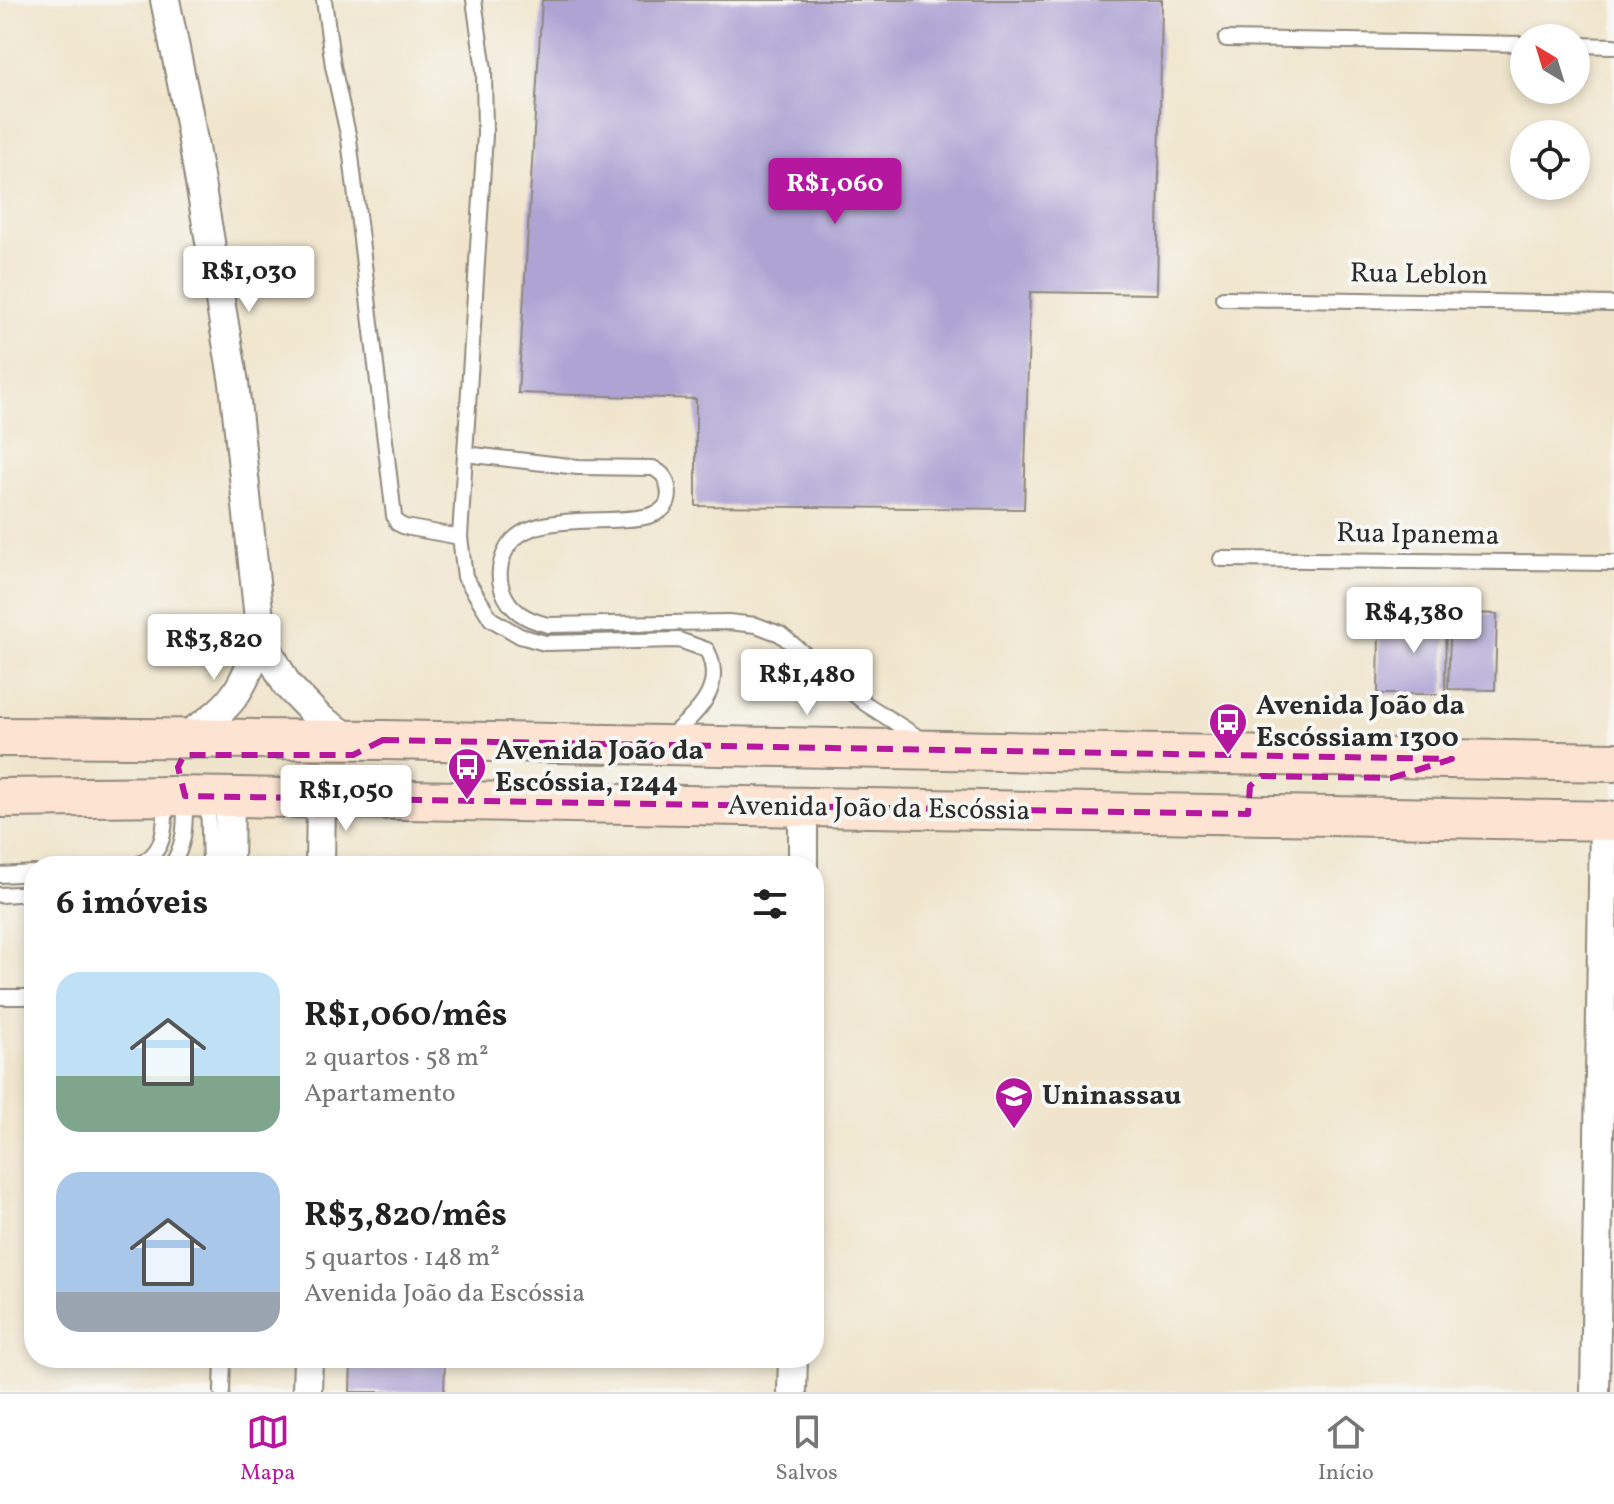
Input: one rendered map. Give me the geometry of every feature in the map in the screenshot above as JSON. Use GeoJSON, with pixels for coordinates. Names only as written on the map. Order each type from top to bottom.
{"type":"FeatureCollection","features":[{"type":"Feature","properties":{"kind":"main road"},"geometry":{"type":"LineString","coordinates":[[0,737],[367,740],[1452,759],[1606,757]]}},
{"type":"Feature","properties":{"kind":"main road"},"geometry":{"type":"LineString","coordinates":[[199,796],[178,767],[184,755],[192,752],[308,758],[353,755],[367,740]]}},
{"type":"Feature","properties":{"kind":"main road"},"geometry":{"type":"LineString","coordinates":[[1248,814],[1246,800],[1250,786],[1261,776],[1279,773],[1391,778],[1452,759]]}},
{"type":"Feature","properties":{"kind":"main road","name":"Avenida João da Escóssia"},"geometry":{"type":"LineString","coordinates":[[0,798],[199,796],[1609,821]]}},
{"type":"Feature","properties":{"kind":"street"},"geometry":{"type":"LineString","coordinates":[[165,0],[188,112],[234,383],[261,638],[287,685],[319,718],[367,740]]}},
{"type":"Feature","properties":{"kind":"street"},"geometry":{"type":"LineString","coordinates":[[183,738],[211,721],[234,700],[261,638]]}},
{"type":"Feature","properties":{"kind":"street"},"geometry":{"type":"LineString","coordinates":[[320,856],[321,798]]}},
{"type":"Feature","properties":{"kind":"street"},"geometry":{"type":"LineString","coordinates":[[803,808],[803,856]]}},
{"type":"Feature","properties":{"kind":"street"},"geometry":{"type":"LineString","coordinates":[[1595,1392],[1609,821]]}},
{"type":"Feature","properties":{"kind":"street"},"geometry":{"type":"LineString","coordinates":[[307,1392],[308,1368]]}},
{"type":"Feature","properties":{"kind":"street"},"geometry":{"type":"LineString","coordinates":[[792,1392],[793,1368]]}},
{"type":"Feature","properties":{"kind":"lane"},"geometry":{"type":"LineString","coordinates":[[324,0],[333,66],[349,139],[394,516],[397,523],[405,527],[460,537]]}},
{"type":"Feature","properties":{"kind":"lane"},"geometry":{"type":"LineString","coordinates":[[474,0],[484,70],[485,135],[460,537],[465,577],[491,619],[520,636],[545,643],[679,640],[707,650],[715,677],[709,693],[695,715],[660,746]]}},
{"type":"Feature","properties":{"kind":"lane"},"geometry":{"type":"LineString","coordinates":[[1226,39],[1510,44]]}},
{"type":"Feature","properties":{"kind":"lane"},"geometry":{"type":"LineString","coordinates":[[1590,45],[1614,46]]}},
{"type":"Feature","properties":{"kind":"lane","name":"Rua Leblon"},"geometry":{"type":"LineString","coordinates":[[1223,298],[1614,304]]}},
{"type":"Feature","properties":{"kind":"lane"},"geometry":{"type":"LineString","coordinates":[[465,454],[578,467],[653,468],[662,473],[667,485],[669,500],[663,510],[654,515],[632,520],[549,523],[530,527],[512,538],[498,572],[504,595],[521,616],[548,625],[728,622],[756,625],[780,634],[866,704],[938,751]]}},
{"type":"Feature","properties":{"kind":"lane","name":"Rua Ipanema"},"geometry":{"type":"LineString","coordinates":[[1221,559],[1614,563]]}},
{"type":"Feature","properties":{"kind":"lane"},"geometry":{"type":"LineString","coordinates":[[153,856],[164,835],[199,796]]}},
{"type":"Feature","properties":{"kind":"lane"},"geometry":{"type":"LineString","coordinates":[[161,856],[199,796]]}},
{"type":"Feature","properties":{"kind":"lane"},"geometry":{"type":"LineString","coordinates":[[178,856],[199,796]]}},
{"type":"Feature","properties":{"kind":"lane"},"geometry":{"type":"LineString","coordinates":[[199,796],[208,856]]}},
{"type":"Feature","properties":{"kind":"lane"},"geometry":{"type":"LineString","coordinates":[[199,796],[220,856]]}},
{"type":"Feature","properties":{"kind":"lane"},"geometry":{"type":"LineString","coordinates":[[199,796],[231,856]]}},
{"type":"Feature","properties":{"kind":"lane"},"geometry":{"type":"LineString","coordinates":[[0,875],[24,874]]}},
{"type":"Feature","properties":{"kind":"lane"},"geometry":{"type":"LineString","coordinates":[[0,883],[24,882]]}},
{"type":"Feature","properties":{"kind":"lane"},"geometry":{"type":"LineString","coordinates":[[0,895],[24,894]]}},
{"type":"Feature","properties":{"kind":"lane"},"geometry":{"type":"LineString","coordinates":[[0,997],[24,997]]}},
{"type":"Feature","properties":{"kind":"lane"},"geometry":{"type":"LineString","coordinates":[[222,1392],[223,1368]]}},
{"type":"Feature","properties":{"kind":"highlighted area"},"geometry":{"type":"Polygon","coordinates":[[[383,740],[1452,759],[1391,778],[1261,776],[1250,786],[1248,814],[185,796],[178,767],[184,755],[353,755],[383,740]]]}},
{"type":"Feature","properties":{"kind":"building"},"geometry":{"type":"Polygon","coordinates":[[[542,0],[1162,0],[1157,294],[1030,292],[1024,509],[696,506],[696,399],[518,393],[542,0]]]}},
{"type":"Feature","properties":{"kind":"building"},"geometry":{"type":"Polygon","coordinates":[[[1410,606],[1446,607],[1445,694],[1378,694],[1379,628],[1410,629],[1410,606]]]}},
{"type":"Feature","properties":{"kind":"building"},"geometry":{"type":"Polygon","coordinates":[[[1451,612],[1497,614],[1495,690],[1448,689],[1451,612]]]}},
{"type":"Feature","properties":{"kind":"building"},"geometry":{"type":"Polygon","coordinates":[[[351,1368],[445,1368],[444,1392],[350,1392],[351,1368]]]}},
{"type":"Feature","properties":{"kind":"place","name":"Avenida João da Escóssiam 1300"},"geometry":{"type":"Point","coordinates":[1228,756]}},
{"type":"Feature","properties":{"kind":"place","name":"Avenida João da Escóssia, 1244"},"geometry":{"type":"Point","coordinates":[467,801]}},
{"type":"Feature","properties":{"kind":"place","name":"Uninassau"},"geometry":{"type":"Point","coordinates":[1014,1130]}}]}
